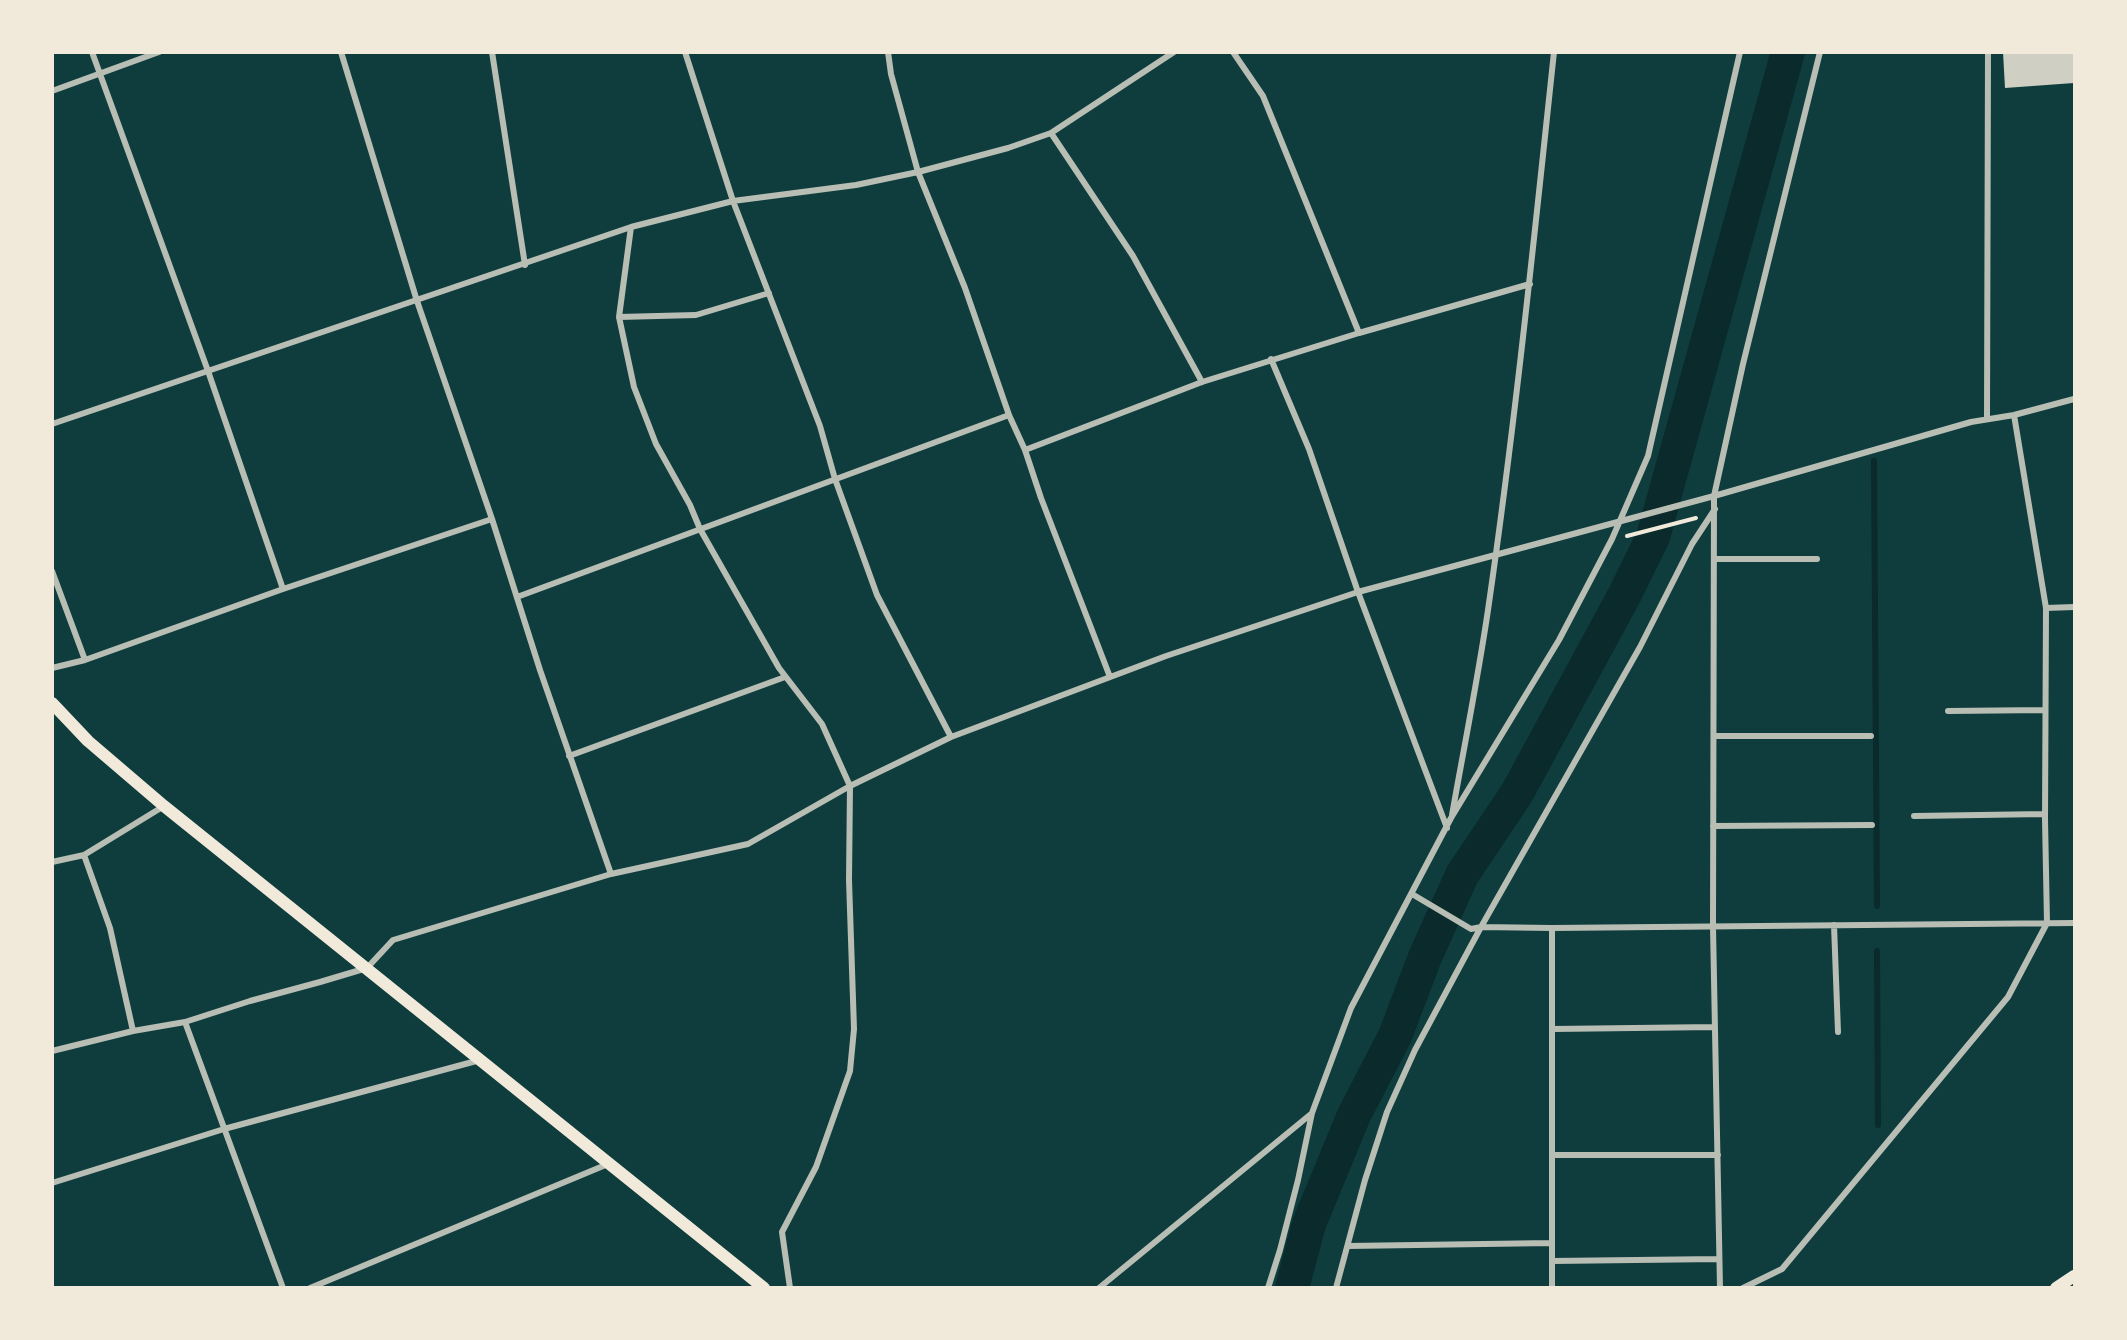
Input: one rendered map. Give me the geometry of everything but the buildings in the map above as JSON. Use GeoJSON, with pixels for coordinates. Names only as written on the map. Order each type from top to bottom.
{"type":"FeatureCollection","features":[{"type":"Feature","properties":{"kind":"main road"},"geometry":{"type":"LineString","coordinates":[[52,703],[88,741],[164,806],[764,1287]]}},
{"type":"Feature","properties":{"kind":"main road"},"geometry":{"type":"LineString","coordinates":[[2056,1287],[2074,1276]]}},
{"type":"Feature","properties":{"kind":"street"},"geometry":{"type":"LineString","coordinates":[[92,52],[208,371],[283,589]]}},
{"type":"Feature","properties":{"kind":"street"},"geometry":{"type":"LineString","coordinates":[[52,90],[159,52]]}},
{"type":"Feature","properties":{"kind":"street"},"geometry":{"type":"LineString","coordinates":[[341,52],[417,301],[492,519],[569,756],[611,874]]}},
{"type":"Feature","properties":{"kind":"street"},"geometry":{"type":"LineString","coordinates":[[492,52],[525,265]]}},
{"type":"Feature","properties":{"kind":"street"},"geometry":{"type":"LineString","coordinates":[[685,52],[733,201],[820,426],[835,479],[877,595],[951,737]]}},
{"type":"Feature","properties":{"kind":"street"},"geometry":{"type":"LineString","coordinates":[[888,52],[891,74],[918,172],[965,288],[1009,415],[1025,450],[1041,498],[1110,677]]}},
{"type":"Feature","properties":{"kind":"street"},"geometry":{"type":"LineString","coordinates":[[52,424],[525,265],[631,227],[733,201],[856,184],[918,172],[1008,148],[1051,133],[1174,52]]}},
{"type":"Feature","properties":{"kind":"street"},"geometry":{"type":"LineString","coordinates":[[1233,52],[1263,96],[1359,333]]}},
{"type":"Feature","properties":{"kind":"street"},"geometry":{"type":"LineString","coordinates":[[1451,818],[1488,612],[1496,554],[1530,284],[1554,52]]}},
{"type":"Feature","properties":{"kind":"street"},"geometry":{"type":"LineString","coordinates":[[1268,1287],[1292,1204],[1312,1113],[1351,1008],[1451,818],[1559,640],[1620,522],[1648,456],[1740,52]]}},
{"type":"Feature","properties":{"kind":"street"},"geometry":{"type":"LineString","coordinates":[[1720,1287],[1713,927],[1714,496],[1743,364],[1820,52]]}},
{"type":"Feature","properties":{"kind":"street"},"geometry":{"type":"LineString","coordinates":[[1987,419],[1988,52]]}},
{"type":"Feature","properties":{"kind":"street"},"geometry":{"type":"LineString","coordinates":[[1051,133],[1133,256],[1202,382]]}},
{"type":"Feature","properties":{"kind":"street"},"geometry":{"type":"LineString","coordinates":[[631,227],[618,317],[634,387],[656,444],[690,505],[700,530],[785,676],[822,724],[850,786],[849,880],[854,1029],[850,1071],[816,1167],[782,1232],[790,1287]]}},
{"type":"Feature","properties":{"kind":"street"},"geometry":{"type":"LineString","coordinates":[[1025,450],[1202,382],[1271,359],[1530,284]]}},
{"type":"Feature","properties":{"kind":"street"},"geometry":{"type":"LineString","coordinates":[[618,317],[696,315],[769,293]]}},
{"type":"Feature","properties":{"kind":"street"},"geometry":{"type":"LineString","coordinates":[[1271,359],[1309,449],[1358,592],[1447,828]]}},
{"type":"Feature","properties":{"kind":"street"},"geometry":{"type":"LineString","coordinates":[[52,1051],[133,1031],[185,1022],[367,968],[393,940],[611,874],[748,844],[850,786],[951,737],[1166,656],[1358,592],[1714,496],[1971,422],[2014,415],[2074,399]]}},
{"type":"Feature","properties":{"kind":"street"},"geometry":{"type":"LineString","coordinates":[[517,597],[1009,415]]}},
{"type":"Feature","properties":{"kind":"street"},"geometry":{"type":"LineString","coordinates":[[1743,1287],[1782,1269],[2008,997],[2047,923],[2046,608],[2014,415]]}},
{"type":"Feature","properties":{"kind":"street"},"geometry":{"type":"LineString","coordinates":[[1336,1287],[1387,1112],[1415,1050],[1481,927],[1640,647],[1692,544],[1715,508]]}},
{"type":"Feature","properties":{"kind":"street"},"geometry":{"type":"LineString","coordinates":[[52,668],[85,660],[283,589],[492,519]]}},
{"type":"Feature","properties":{"kind":"street"},"geometry":{"type":"LineString","coordinates":[[1715,559],[1817,559]]}},
{"type":"Feature","properties":{"kind":"street"},"geometry":{"type":"LineString","coordinates":[[52,571],[85,660]]}},
{"type":"Feature","properties":{"kind":"street"},"geometry":{"type":"LineString","coordinates":[[2046,608],[2074,607]]}},
{"type":"Feature","properties":{"kind":"street"},"geometry":{"type":"LineString","coordinates":[[569,756],[785,676]]}},
{"type":"Feature","properties":{"kind":"street"},"geometry":{"type":"LineString","coordinates":[[1948,711],[2045,710]]}},
{"type":"Feature","properties":{"kind":"street"},"geometry":{"type":"LineString","coordinates":[[1714,736],[1871,736]]}},
{"type":"Feature","properties":{"kind":"street"},"geometry":{"type":"LineString","coordinates":[[52,862],[84,855],[164,806]]}},
{"type":"Feature","properties":{"kind":"street"},"geometry":{"type":"LineString","coordinates":[[1914,816],[2045,814]]}},
{"type":"Feature","properties":{"kind":"street"},"geometry":{"type":"LineString","coordinates":[[1713,826],[1872,825]]}},
{"type":"Feature","properties":{"kind":"street"},"geometry":{"type":"LineString","coordinates":[[84,855],[110,928],[133,1031]]}},
{"type":"Feature","properties":{"kind":"street"},"geometry":{"type":"LineString","coordinates":[[1412,894],[1471,929],[1481,927],[2074,923]]}},
{"type":"Feature","properties":{"kind":"street"},"geometry":{"type":"LineString","coordinates":[[1834,925],[1838,1032]]}},
{"type":"Feature","properties":{"kind":"street"},"geometry":{"type":"LineString","coordinates":[[1552,928],[1552,1287]]}},
{"type":"Feature","properties":{"kind":"street"},"geometry":{"type":"LineString","coordinates":[[185,1022],[283,1287]]}},
{"type":"Feature","properties":{"kind":"street"},"geometry":{"type":"LineString","coordinates":[[1553,1029],[1715,1027]]}},
{"type":"Feature","properties":{"kind":"street"},"geometry":{"type":"LineString","coordinates":[[52,1184],[224,1129],[481,1060]]}},
{"type":"Feature","properties":{"kind":"street"},"geometry":{"type":"LineString","coordinates":[[1099,1287],[1312,1113]]}},
{"type":"Feature","properties":{"kind":"street"},"geometry":{"type":"LineString","coordinates":[[1552,1155],[1718,1155]]}},
{"type":"Feature","properties":{"kind":"street"},"geometry":{"type":"LineString","coordinates":[[310,1287],[609,1163]]}},
{"type":"Feature","properties":{"kind":"street"},"geometry":{"type":"LineString","coordinates":[[1348,1246],[1552,1244]]}},
{"type":"Feature","properties":{"kind":"street"},"geometry":{"type":"LineString","coordinates":[[1552,1261],[1719,1259]]}},
{"type":"Feature","properties":{"kind":"path"},"geometry":{"type":"LineString","coordinates":[[1623,537],[1701,516]]}},
{"type":"Feature","properties":{"kind":"waterway"},"geometry":{"type":"LineString","coordinates":[[1292,1288],[1309,1224],[1354,1115],[1395,1036],[1425,957],[1462,875],[1517,793],[1625,594],[1653,537],[1788,52]]}},
{"type":"Feature","properties":{"kind":"waterway"},"geometry":{"type":"LineString","coordinates":[[1874,461],[1877,906]]}},
{"type":"Feature","properties":{"kind":"waterway"},"geometry":{"type":"LineString","coordinates":[[1877,951],[1878,1125]]}}]}
